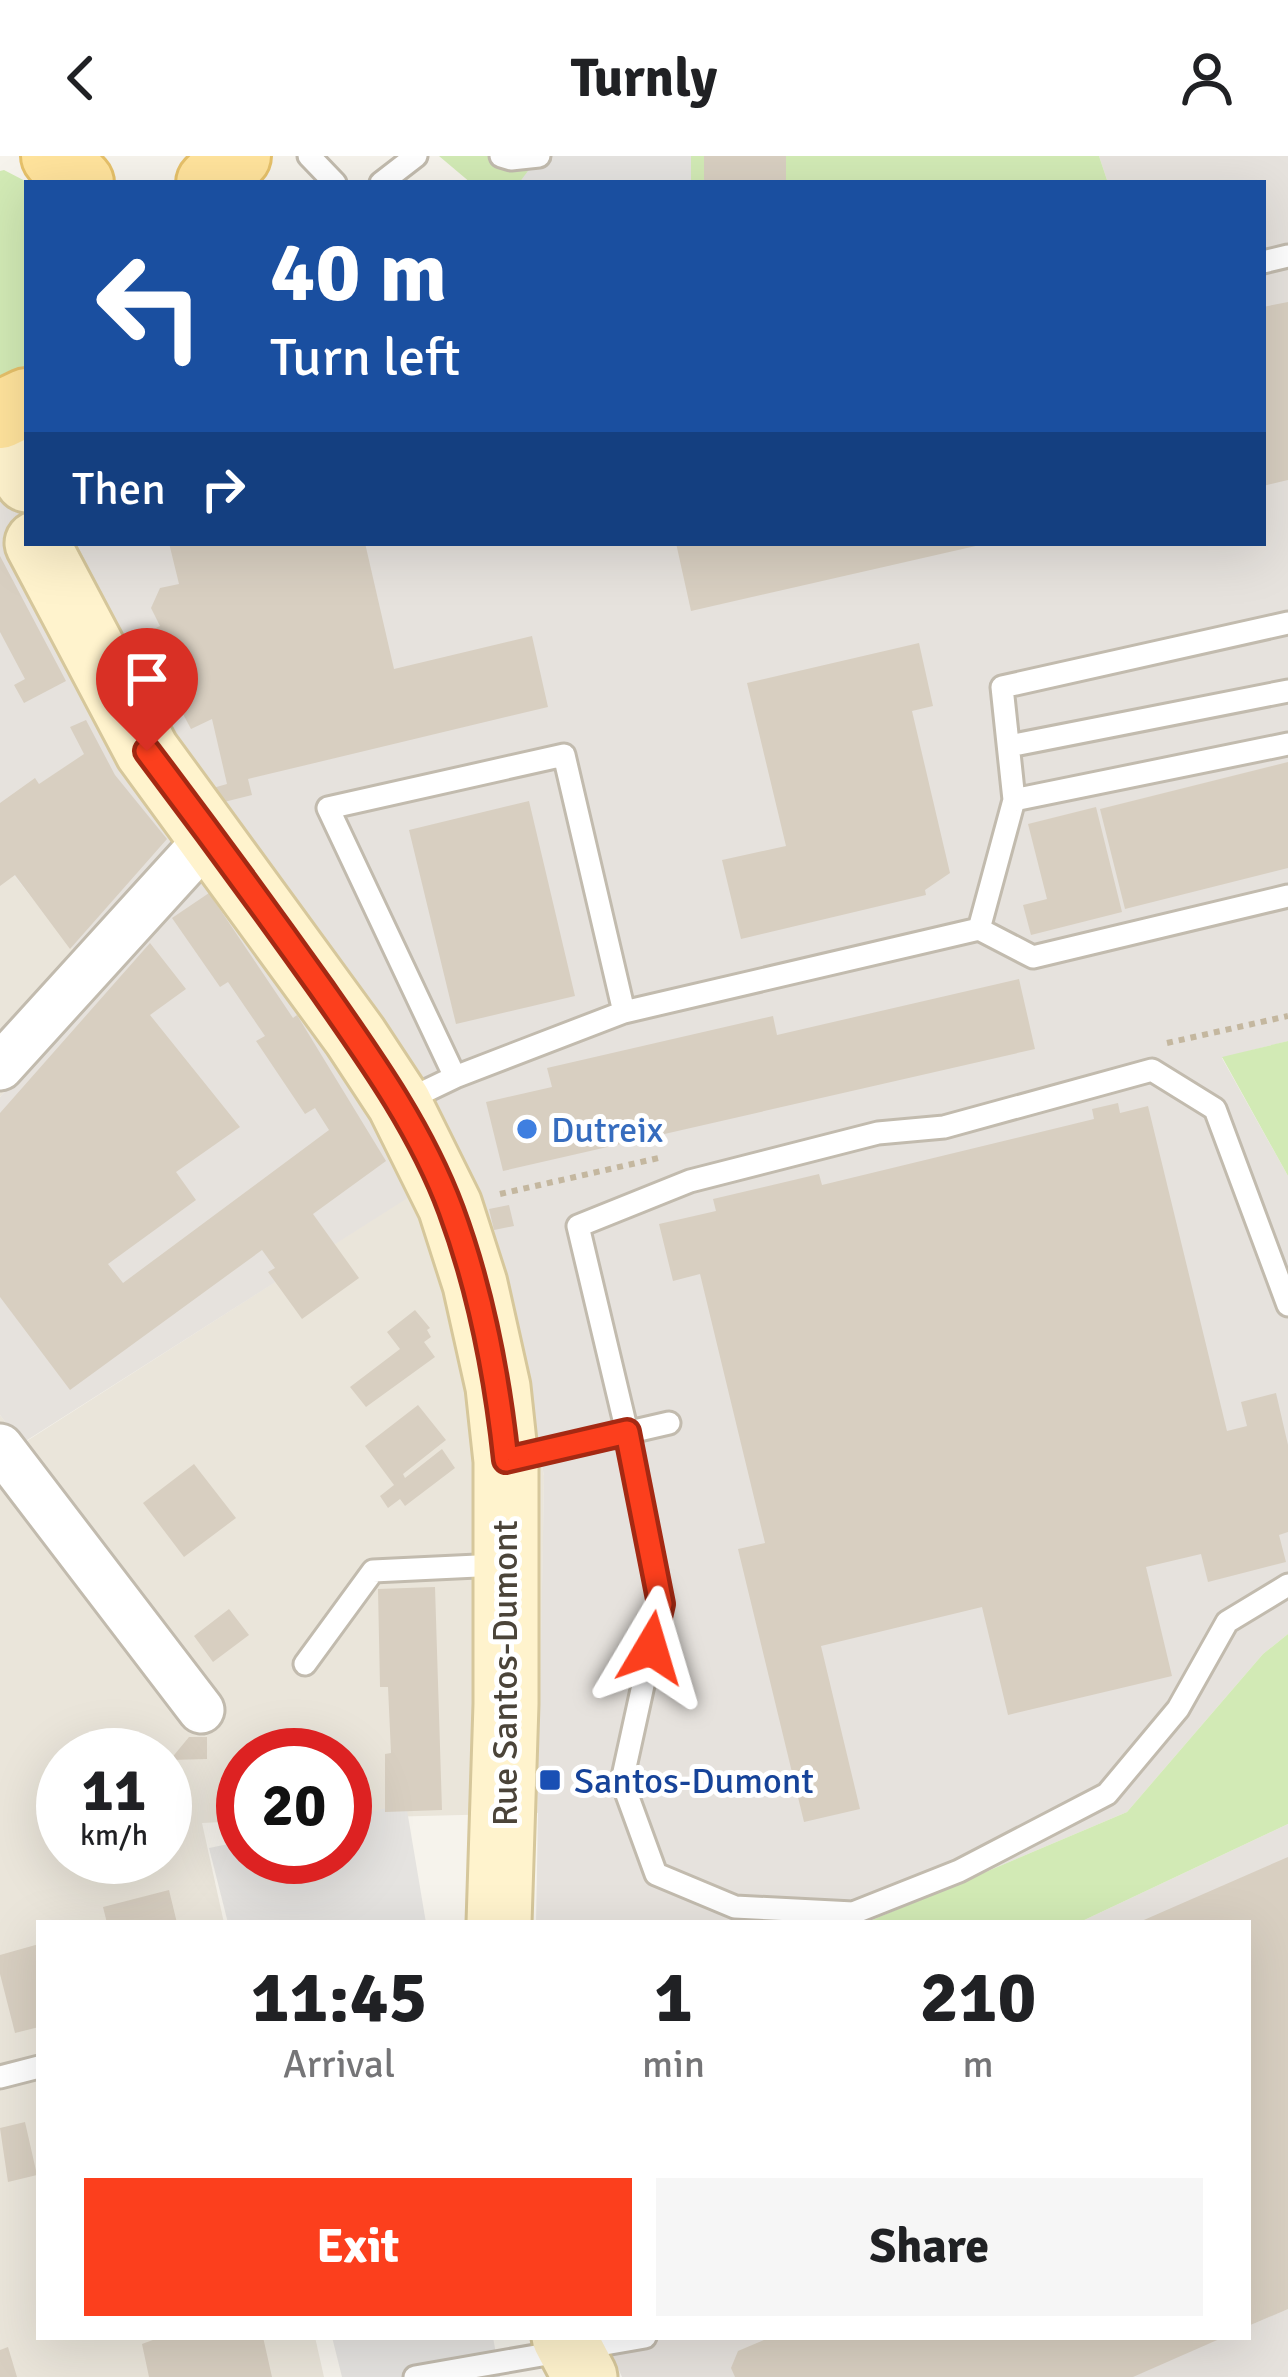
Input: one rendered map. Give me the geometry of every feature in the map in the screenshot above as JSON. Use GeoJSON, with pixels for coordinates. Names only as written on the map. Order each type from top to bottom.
{"type":"FeatureCollection","features":[{"type":"Feature","properties":{"kind":"main road"},"geometry":{"type":"LineString","coordinates":[[56,156],[77,180]]}},
{"type":"Feature","properties":{"kind":"main road"},"geometry":{"type":"LineString","coordinates":[[213,180],[236,156]]}},
{"type":"Feature","properties":{"kind":"main road"},"geometry":{"type":"LineString","coordinates":[[254,180],[274,156]]}},
{"type":"Feature","properties":{"kind":"street","name":"Rue Santos-Dumont"},"geometry":{"type":"LineString","coordinates":[[44,546],[147,751],[399,1103],[450,1206],[476,1284],[498,1387],[506,1460],[506,1704],[499,1920]]}},
{"type":"Feature","properties":{"kind":"street"},"geometry":{"type":"LineString","coordinates":[[0,1066],[211,836]]}},
{"type":"Feature","properties":{"kind":"street"},"geometry":{"type":"LineString","coordinates":[[0,1448],[201,1710]]}},
{"type":"Feature","properties":{"kind":"lane"},"geometry":{"type":"LineString","coordinates":[[309,156],[335,180]]}},
{"type":"Feature","properties":{"kind":"lane"},"geometry":{"type":"LineString","coordinates":[[385,180],[416,156]]}},
{"type":"Feature","properties":{"kind":"lane"},"geometry":{"type":"LineString","coordinates":[[501,156],[539,156]]}},
{"type":"Feature","properties":{"kind":"lane"},"geometry":{"type":"LineString","coordinates":[[0,464],[24,508]]}},
{"type":"Feature","properties":{"kind":"lane"},"geometry":{"type":"LineString","coordinates":[[979,929],[1014,800],[1002,687],[1288,623]]}},
{"type":"Feature","properties":{"kind":"lane"},"geometry":{"type":"LineString","coordinates":[[1009,746],[1288,691]]}},
{"type":"Feature","properties":{"kind":"lane"},"geometry":{"type":"LineString","coordinates":[[1014,800],[1288,744]]}},
{"type":"Feature","properties":{"kind":"lane"},"geometry":{"type":"LineString","coordinates":[[455,1077],[328,808],[564,754],[624,1012]]}},
{"type":"Feature","properties":{"kind":"lane"},"geometry":{"type":"LineString","coordinates":[[399,1103],[624,1012],[979,929],[1033,957],[1288,896]]}},
{"type":"Feature","properties":{"kind":"lane"},"geometry":{"type":"LineString","coordinates":[[1288,1305],[1215,1109],[1152,1070],[944,1127],[878,1133],[689,1181],[578,1226],[627,1432],[661,1604],[622,1781],[656,1874],[735,1907],[854,1913],[958,1871],[1107,1794],[1178,1708],[1227,1622],[1288,1585]]}},
{"type":"Feature","properties":{"kind":"lane"},"geometry":{"type":"LineString","coordinates":[[506,1460],[669,1423]]}},
{"type":"Feature","properties":{"kind":"lane"},"geometry":{"type":"LineString","coordinates":[[304,1664],[373,1570],[505,1564]]}},
{"type":"Feature","properties":{"kind":"lane"},"geometry":{"type":"LineString","coordinates":[[0,2077],[36,2068]]}},
{"type":"Feature","properties":{"kind":"lane"},"geometry":{"type":"LineString","coordinates":[[415,2377],[573,2355],[633,2340]]}},
{"type":"Feature","properties":{"kind":"shaded area"},"geometry":{"type":"Polygon","coordinates":[[[539,156],[691,156],[691,180],[521,180],[539,156]]]}},
{"type":"Feature","properties":{"kind":"shaded area"},"geometry":{"type":"Polygon","coordinates":[[[1099,156],[1288,156],[1288,1041],[1222,1058],[1288,1176],[1288,1634],[1263,1654],[1127,1812],[872,1920],[536,1920],[544,1476],[500,1250],[461,1164],[21,1444],[0,1415],[0,1097],[100,982],[0,858],[0,383],[24,419],[24,546],[1266,546],[1266,180],[1107,180],[1099,156]]]}},
{"type":"Feature","properties":{"kind":"shaded area"},"geometry":{"type":"Polygon","coordinates":[[[0,858],[100,982],[0,1097],[0,858]]]}},
{"type":"Feature","properties":{"kind":"shaded area"},"geometry":{"type":"Polygon","coordinates":[[[461,1163],[500,1250],[544,1476],[539,1813],[372,1817],[372,1728],[216,1728],[216,1822],[202,1823],[223,1920],[36,1920],[36,2340],[316,2340],[324,2377],[0,2377],[0,1415],[22,1444],[461,1163]]]}},
{"type":"Feature","properties":{"kind":"shaded area"},"geometry":{"type":"Polygon","coordinates":[[[406,1804],[425,1920],[227,1920],[218,1884],[372,1884],[372,1811],[406,1804]]]}},
{"type":"Feature","properties":{"kind":"shaded area"},"geometry":{"type":"Polygon","coordinates":[[[1288,1824],[1288,2377],[622,2377],[605,2340],[1251,2340],[1251,1920],[1084,1920],[1288,1824]]]}},
{"type":"Feature","properties":{"kind":"shaded area"},"geometry":{"type":"Polygon","coordinates":[[[216,1847],[216,1876],[209,1848],[216,1847]]]}},
{"type":"Feature","properties":{"kind":"shaded area"},"geometry":{"type":"Polygon","coordinates":[[[333,2340],[494,2340],[500,2377],[342,2377],[333,2340]]]}},
{"type":"Feature","properties":{"kind":"green space"},"geometry":{"type":"Polygon","coordinates":[[[439,156],[1099,156],[1107,180],[467,180],[439,156]]]}},
{"type":"Feature","properties":{"kind":"green space"},"geometry":{"type":"Polygon","coordinates":[[[0,171],[24,180],[24,371],[0,387],[0,171]]]}},
{"type":"Feature","properties":{"kind":"green space"},"geometry":{"type":"Polygon","coordinates":[[[1288,1041],[1288,1176],[1222,1057],[1288,1041]]]}},
{"type":"Feature","properties":{"kind":"green space"},"geometry":{"type":"Polygon","coordinates":[[[1288,1634],[1288,1824],[1084,1920],[872,1920],[1127,1812],[1263,1654],[1288,1634]]]}},
{"type":"Feature","properties":{"kind":"building"},"geometry":{"type":"Polygon","coordinates":[[[704,156],[786,156],[786,180],[704,180],[704,156]]]}},
{"type":"Feature","properties":{"kind":"building"},"geometry":{"type":"Polygon","coordinates":[[[1288,302],[1288,480],[1266,485],[1266,306],[1288,302]]]}},
{"type":"Feature","properties":{"kind":"building"},"geometry":{"type":"Polygon","coordinates":[[[170,546],[366,546],[394,669],[532,636],[548,707],[248,779],[252,795],[224,802],[213,788],[227,784],[212,719],[191,729],[141,635],[160,626],[151,608],[160,588],[179,584],[170,546]]]}},
{"type":"Feature","properties":{"kind":"building"},"geometry":{"type":"Polygon","coordinates":[[[677,546],[976,546],[691,611],[677,546]]]}},
{"type":"Feature","properties":{"kind":"building"},"geometry":{"type":"Polygon","coordinates":[[[0,556],[66,681],[24,703],[14,685],[25,679],[0,632],[0,556]]]}},
{"type":"Feature","properties":{"kind":"building"},"geometry":{"type":"Polygon","coordinates":[[[919,643],[933,706],[912,711],[950,873],[925,890],[926,895],[741,939],[722,860],[786,846],[747,683],[919,643]]]}},
{"type":"Feature","properties":{"kind":"building"},"geometry":{"type":"Polygon","coordinates":[[[86,720],[115,775],[167,839],[70,949],[15,875],[0,886],[0,803],[35,778],[39,784],[84,754],[70,727],[86,720]]]}},
{"type":"Feature","properties":{"kind":"building"},"geometry":{"type":"Polygon","coordinates":[[[1288,762],[1288,868],[1125,909],[1100,809],[1288,762]]]}},
{"type":"Feature","properties":{"kind":"building"},"geometry":{"type":"Polygon","coordinates":[[[529,801],[575,996],[456,1024],[409,830],[529,801]]]}},
{"type":"Feature","properties":{"kind":"building"},"geometry":{"type":"Polygon","coordinates":[[[1096,807],[1122,912],[1031,935],[1023,905],[1047,899],[1028,824],[1096,807]]]}},
{"type":"Feature","properties":{"kind":"building"},"geometry":{"type":"Polygon","coordinates":[[[209,893],[293,1018],[297,1015],[386,1161],[313,1214],[359,1278],[302,1319],[268,1272],[275,1268],[262,1250],[70,1390],[0,1297],[0,1113],[150,943],[186,989],[150,1015],[240,1127],[176,1172],[196,1200],[108,1264],[123,1283],[329,1130],[315,1108],[305,1114],[256,1041],[265,1036],[228,982],[220,987],[172,918],[209,893]]]}},
{"type":"Feature","properties":{"kind":"building"},"geometry":{"type":"Polygon","coordinates":[[[1019,979],[1035,1049],[503,1171],[486,1102],[552,1087],[547,1068],[773,1016],[777,1035],[1019,979]]]}},
{"type":"Feature","properties":{"kind":"building"},"geometry":{"type":"Polygon","coordinates":[[[1118,1103],[1120,1113],[1148,1106],[1227,1431],[1247,1426],[1241,1402],[1276,1393],[1288,1445],[1288,1532],[1279,1535],[1286,1562],[1208,1582],[1201,1554],[1146,1567],[1172,1676],[1008,1715],[982,1607],[821,1646],[860,1809],[804,1822],[738,1549],[765,1543],[700,1274],[673,1281],[659,1224],[716,1211],[713,1199],[819,1174],[822,1185],[1094,1119],[1092,1109],[1118,1103]]]}},
{"type":"Feature","properties":{"kind":"building"},"geometry":{"type":"Polygon","coordinates":[[[509,1205],[514,1226],[494,1230],[489,1209],[509,1205]]]}},
{"type":"Feature","properties":{"kind":"building"},"geometry":{"type":"Polygon","coordinates":[[[415,1310],[430,1328],[431,1337],[424,1342],[435,1357],[366,1407],[350,1387],[400,1349],[387,1332],[415,1310]]]}},
{"type":"Feature","properties":{"kind":"building"},"geometry":{"type":"Polygon","coordinates":[[[418,1405],[446,1440],[403,1474],[405,1478],[442,1449],[455,1468],[405,1506],[400,1499],[388,1508],[380,1496],[394,1485],[365,1446],[418,1405]]]}},
{"type":"Feature","properties":{"kind":"building"},"geometry":{"type":"Polygon","coordinates":[[[194,1464],[236,1518],[184,1557],[143,1503],[194,1464]]]}},
{"type":"Feature","properties":{"kind":"building"},"geometry":{"type":"Polygon","coordinates":[[[435,1587],[442,1810],[385,1812],[385,1754],[391,1753],[388,1687],[380,1687],[378,1589],[435,1587]]]}},
{"type":"Feature","properties":{"kind":"building"},"geometry":{"type":"Polygon","coordinates":[[[229,1609],[249,1635],[213,1662],[194,1636],[229,1609]]]}},
{"type":"Feature","properties":{"kind":"building"},"geometry":{"type":"Polygon","coordinates":[[[192,1737],[207,1737],[207,1759],[192,1759],[192,1737]]]}},
{"type":"Feature","properties":{"kind":"building"},"geometry":{"type":"Polygon","coordinates":[[[1288,1857],[1288,2309],[1251,2325],[1251,1920],[1144,1920],[1288,1857]]]}},
{"type":"Feature","properties":{"kind":"building"},"geometry":{"type":"Polygon","coordinates":[[[169,1890],[176,1920],[106,1920],[103,1907],[169,1890]]]}},
{"type":"Feature","properties":{"kind":"building"},"geometry":{"type":"Polygon","coordinates":[[[36,1945],[36,2028],[15,2033],[0,1955],[36,1945]]]}},
{"type":"Feature","properties":{"kind":"building"},"geometry":{"type":"Polygon","coordinates":[[[25,2122],[36,2175],[8,2182],[0,2128],[25,2122]]]}},
{"type":"Feature","properties":{"kind":"building"},"geometry":{"type":"Polygon","coordinates":[[[153,2340],[264,2340],[272,2377],[149,2377],[142,2344],[153,2340]]]}},
{"type":"Feature","properties":{"kind":"building"},"geometry":{"type":"Polygon","coordinates":[[[764,2340],[1217,2340],[1133,2377],[735,2377],[731,2368],[738,2351],[764,2340]]]}},
{"type":"Feature","properties":{"kind":"building"},"geometry":{"type":"Polygon","coordinates":[[[8,2347],[17,2377],[0,2377],[0,2350],[8,2347]]]}},
{"type":"Feature","properties":{"kind":"place","name":"Dutreix"},"geometry":{"type":"Point","coordinates":[527,1129]}},
{"type":"Feature","properties":{"kind":"place","name":"Santos-Dumont"},"geometry":{"type":"Point","coordinates":[550,1780]}},
{"type":"Feature","properties":{"kind":"route"},"geometry":{"type":"LineString","coordinates":[[147,751],[355,1036],[428,1157],[476,1284],[498,1387],[506,1460],[627,1432],[661,1604],[651,1648]]}}]}
